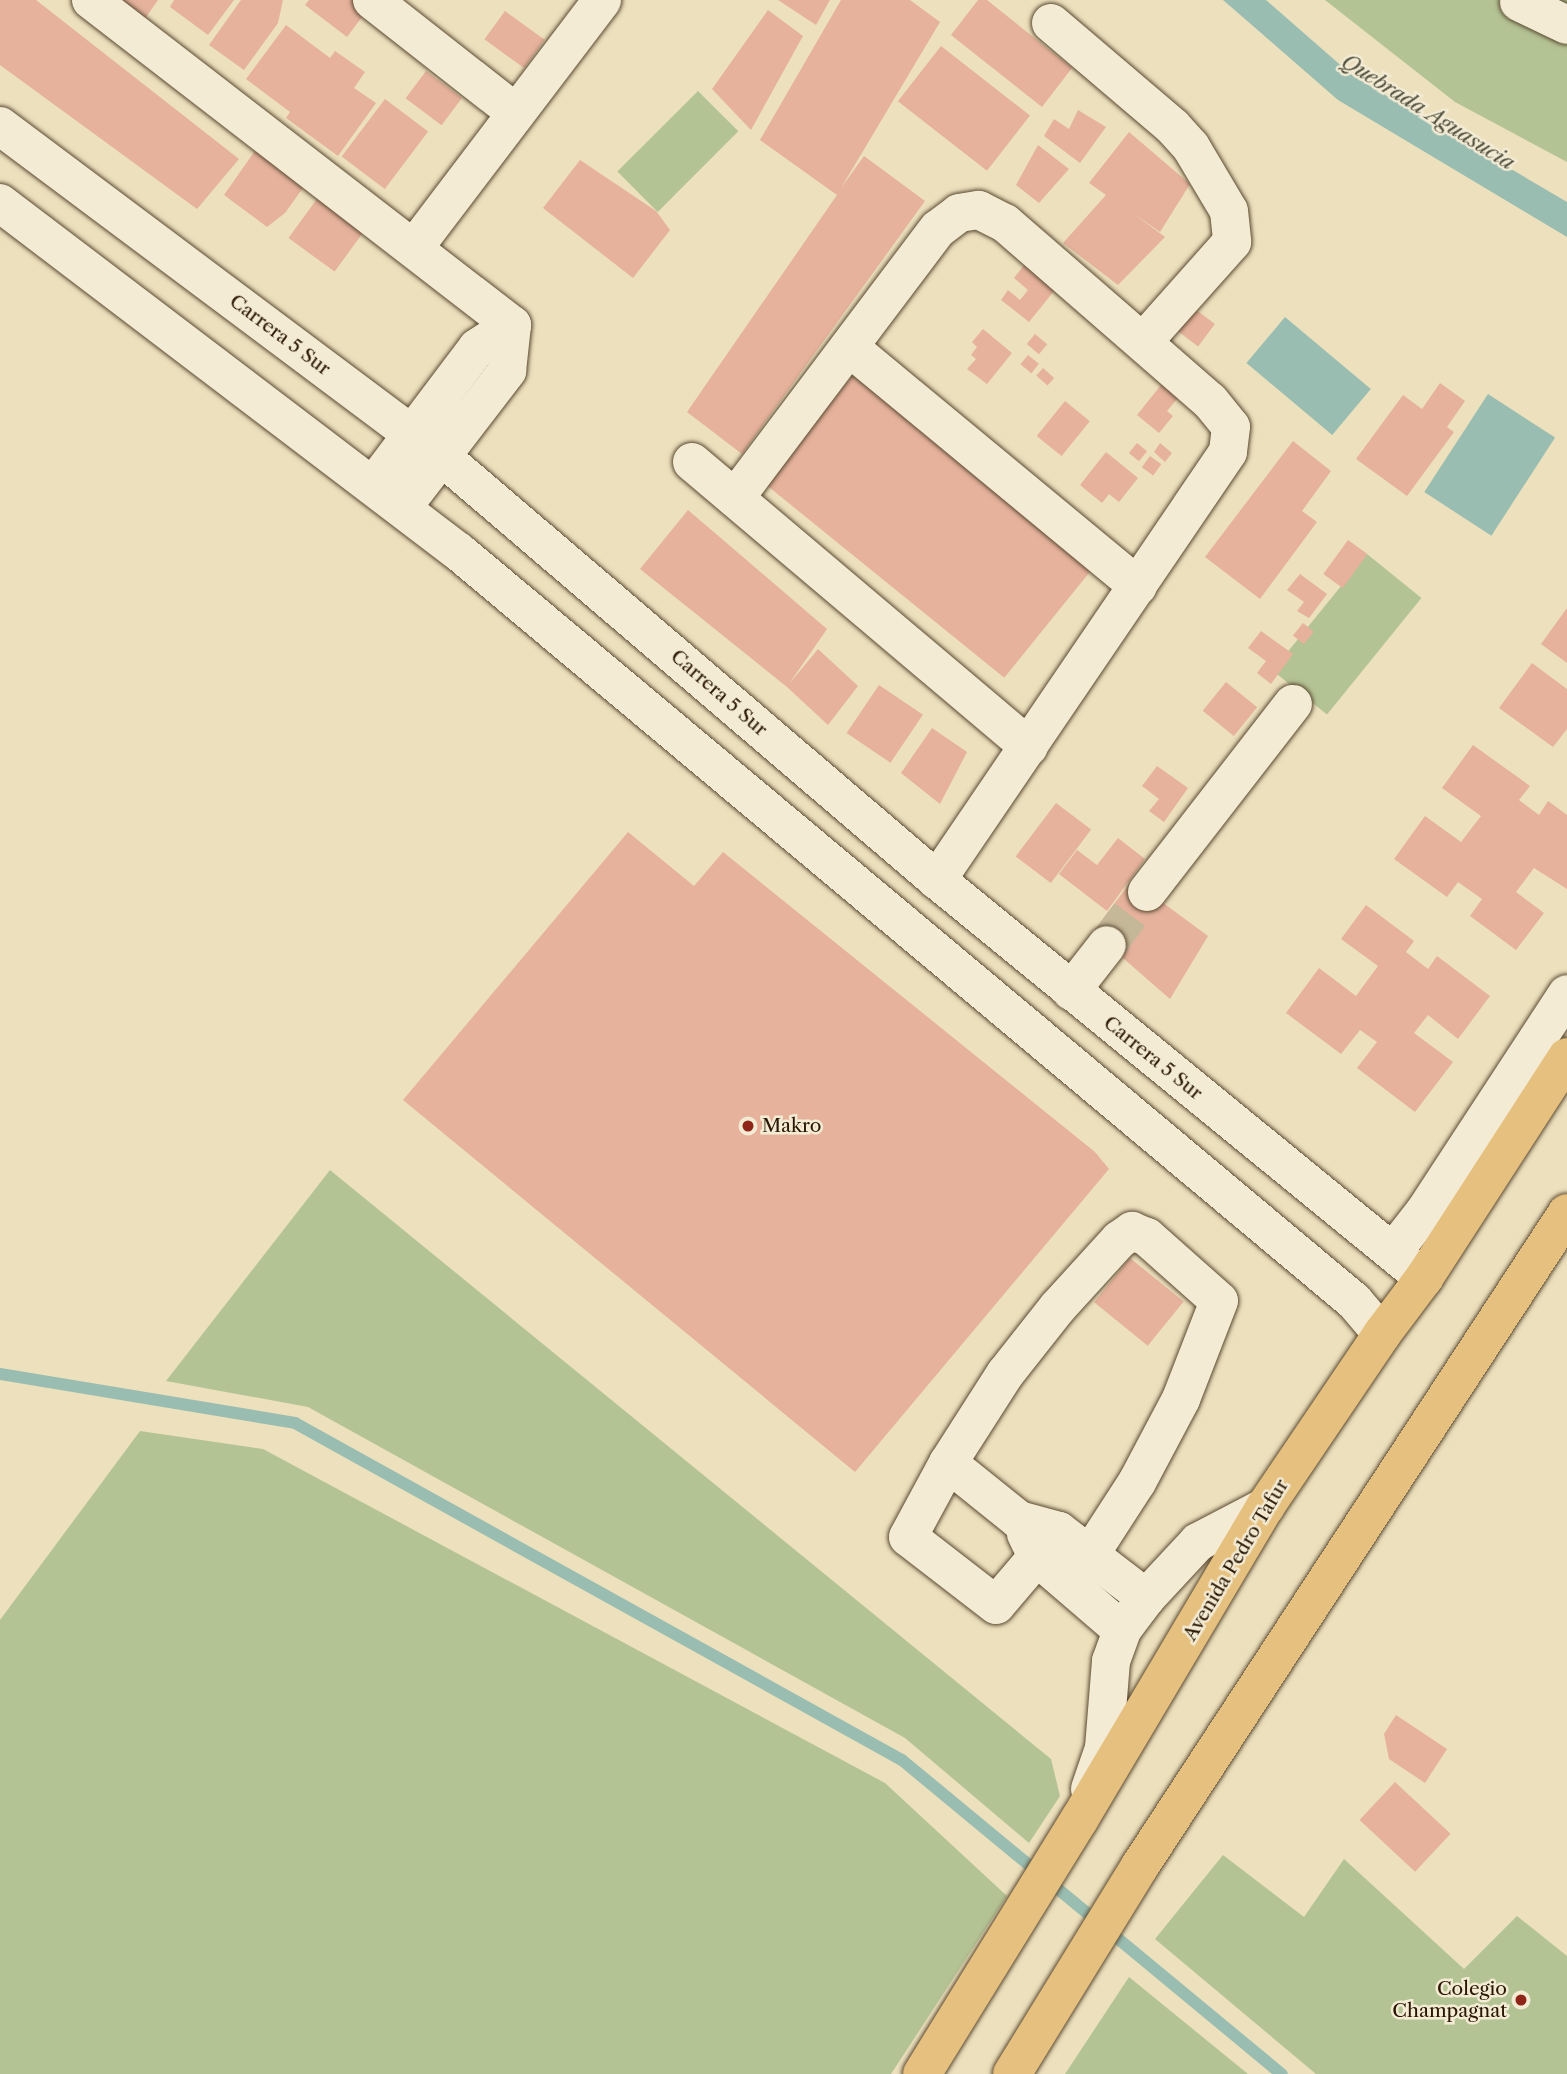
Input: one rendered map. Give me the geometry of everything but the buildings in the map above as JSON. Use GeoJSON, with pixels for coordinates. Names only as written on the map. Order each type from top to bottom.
{"type":"FeatureCollection","features":[{"type":"Feature","properties":{"kind":"main road","name":"Avenida Pedro Tafur"},"geometry":{"type":"LineString","coordinates":[[922,2074],[1079,1820],[1265,1507],[1382,1334],[1424,1278],[1567,1057]]}},
{"type":"Feature","properties":{"kind":"main road"},"geometry":{"type":"LineString","coordinates":[[1012,2074],[1140,1866],[1567,1213]]}},
{"type":"Feature","properties":{"kind":"street"},"geometry":{"type":"LineString","coordinates":[[91,0],[512,325],[507,371],[426,445],[387,497]]}},
{"type":"Feature","properties":{"kind":"street"},"geometry":{"type":"LineString","coordinates":[[372,0],[516,113]]}},
{"type":"Feature","properties":{"kind":"street"},"geometry":{"type":"LineString","coordinates":[[414,248],[602,0]]}},
{"type":"Feature","properties":{"kind":"street"},"geometry":{"type":"LineString","coordinates":[[1518,1],[1567,13]]}},
{"type":"Feature","properties":{"kind":"street"},"geometry":{"type":"LineString","coordinates":[[1518,1],[1567,25]]}},
{"type":"Feature","properties":{"kind":"street"},"geometry":{"type":"LineString","coordinates":[[1051,23],[1173,127],[1191,147],[1229,211],[1232,242],[1143,342]]}},
{"type":"Feature","properties":{"kind":"street","name":"Carrera 5 Sur"},"geometry":{"type":"LineString","coordinates":[[0,126],[426,445],[937,880],[1424,1278]]}},
{"type":"Feature","properties":{"kind":"street"},"geometry":{"type":"LineString","coordinates":[[0,203],[459,552],[1354,1301],[1382,1334]]}},
{"type":"Feature","properties":{"kind":"street"},"geometry":{"type":"LineString","coordinates":[[735,498],[938,229],[959,212],[979,210],[1005,223],[1210,401],[1231,427],[1227,452],[937,880]]}},
{"type":"Feature","properties":{"kind":"street"},"geometry":{"type":"LineString","coordinates":[[849,347],[1138,586]]}},
{"type":"Feature","properties":{"kind":"street"},"geometry":{"type":"LineString","coordinates":[[692,462],[1029,747]]}},
{"type":"Feature","properties":{"kind":"street"},"geometry":{"type":"LineString","coordinates":[[1147,892],[1293,704]]}},
{"type":"Feature","properties":{"kind":"street"},"geometry":{"type":"LineString","coordinates":[[1071,991],[1107,945]]}},
{"type":"Feature","properties":{"kind":"street"},"geometry":{"type":"LineString","coordinates":[[1393,1252],[1424,1211],[1567,994]]}},
{"type":"Feature","properties":{"kind":"street"},"geometry":{"type":"LineString","coordinates":[[1048,1544],[996,1605],[908,1537],[948,1463],[1005,1374],[1058,1307],[1119,1240],[1132,1231],[1147,1237],[1219,1301],[1181,1399],[1137,1482],[1091,1553]]}},
{"type":"Feature","properties":{"kind":"street"},"geometry":{"type":"LineString","coordinates":[[948,1463],[1048,1544],[1122,1630]]}},
{"type":"Feature","properties":{"kind":"street"},"geometry":{"type":"LineString","coordinates":[[1079,1820],[1104,1748],[1111,1661],[1122,1630],[1146,1598],[1198,1542],[1265,1507]]}},
{"type":"Feature","properties":{"kind":"street"},"geometry":{"type":"LineString","coordinates":[[1048,1544],[1091,1553],[1146,1598]]}},
{"type":"Feature","properties":{"kind":"green space"},"geometry":{"type":"Polygon","coordinates":[[[1325,0],[1567,0],[1567,162],[1455,102],[1325,0]]]}},
{"type":"Feature","properties":{"kind":"green space"},"geometry":{"type":"Polygon","coordinates":[[[698,91],[738,131],[658,212],[617,172],[698,91]]]}},
{"type":"Feature","properties":{"kind":"green space"},"geometry":{"type":"Polygon","coordinates":[[[1367,554],[1421,598],[1327,715],[1273,671],[1367,554]]]}},
{"type":"Feature","properties":{"kind":"green space"},"geometry":{"type":"Polygon","coordinates":[[[330,1170],[1051,1759],[1060,1796],[1029,1843],[905,1738],[308,1407],[166,1381],[330,1170]]]}},
{"type":"Feature","properties":{"kind":"green space"},"geometry":{"type":"Polygon","coordinates":[[[140,1431],[263,1449],[885,1783],[1007,1896],[891,2074],[0,2074],[0,1620],[140,1431]]]}},
{"type":"Feature","properties":{"kind":"green space"},"geometry":{"type":"Polygon","coordinates":[[[1223,1855],[1304,1917],[1344,1859],[1464,1969],[1517,1916],[1567,1956],[1567,2074],[1316,2074],[1155,1939],[1223,1855]]]}},
{"type":"Feature","properties":{"kind":"green space"},"geometry":{"type":"Polygon","coordinates":[[[1129,1977],[1248,2074],[1065,2074],[1129,1977]]]}},
{"type":"Feature","properties":{"kind":"water","name":"Quebrada Aguasucia"},"geometry":{"type":"Polygon","coordinates":[[[1223,0],[1266,0],[1353,76],[1567,202],[1567,237],[1338,100],[1223,0]]]}},
{"type":"Feature","properties":{"kind":"water"},"geometry":{"type":"Polygon","coordinates":[[[1285,317],[1371,389],[1332,435],[1246,363],[1285,317]]]}},
{"type":"Feature","properties":{"kind":"water"},"geometry":{"type":"Polygon","coordinates":[[[1488,394],[1555,438],[1491,536],[1424,492],[1488,394]]]}},
{"type":"Feature","properties":{"kind":"waterway"},"geometry":{"type":"LineString","coordinates":[[0,1374],[295,1423],[902,1760],[1282,2074]]}},
{"type":"Feature","properties":{"kind":"tunnel"},"geometry":{"type":"LineString","coordinates":[[1107,945],[1147,892]]}},
{"type":"Feature","properties":{"kind":"place","name":"Makro"},"geometry":{"type":"Point","coordinates":[748,1126]}},
{"type":"Feature","properties":{"kind":"place","name":"Colegio Champagnat"},"geometry":{"type":"Point","coordinates":[1521,2000]}}]}
